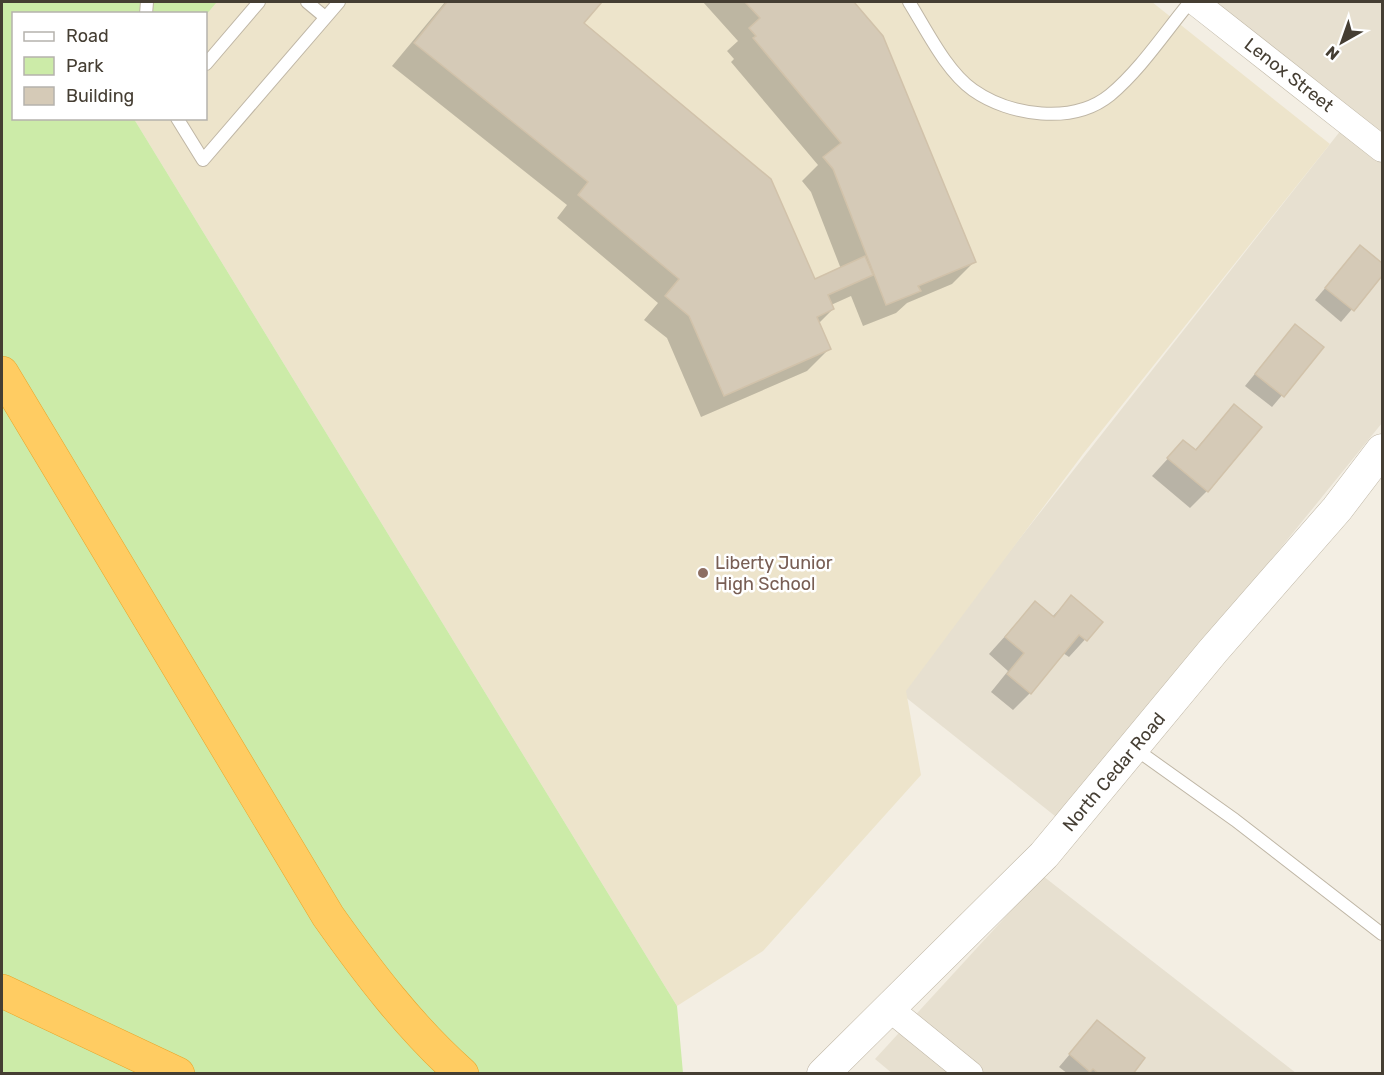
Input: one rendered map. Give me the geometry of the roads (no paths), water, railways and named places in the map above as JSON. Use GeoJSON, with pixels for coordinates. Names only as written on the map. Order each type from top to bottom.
{"type":"FeatureCollection","features":[{"type":"Feature","properties":{"kind":"highway"},"geometry":{"type":"LineString","coordinates":[[2,373],[327,916],[368,971],[462,1074]]}},
{"type":"Feature","properties":{"kind":"highway"},"geometry":{"type":"LineString","coordinates":[[2,991],[178,1074]]}},
{"type":"Feature","properties":{"kind":"street","name":"Lenox Street"},"geometry":{"type":"LineString","coordinates":[[1195,2],[1383,149]]}},
{"type":"Feature","properties":{"kind":"street","name":"North Cedar Road"},"geometry":{"type":"LineString","coordinates":[[823,1074],[1044,855],[1213,651],[1336,509],[1383,450]]}},
{"type":"Feature","properties":{"kind":"street"},"geometry":{"type":"LineString","coordinates":[[890,1009],[970,1074]]}},
{"type":"Feature","properties":{"kind":"lane"},"geometry":{"type":"LineString","coordinates":[[207,63],[259,2]]}},
{"type":"Feature","properties":{"kind":"lane"},"geometry":{"type":"LineString","coordinates":[[306,2],[325,17]]}},
{"type":"Feature","properties":{"kind":"lane"},"geometry":{"type":"LineString","coordinates":[[178,120],[203,160],[339,2]]}},
{"type":"Feature","properties":{"kind":"lane"},"geometry":{"type":"LineString","coordinates":[[909,2],[950,66],[973,90],[1008,107],[1035,114],[1069,112],[1086,107],[1108,96],[1129,76],[1190,2]]}},
{"type":"Feature","properties":{"kind":"lane"},"geometry":{"type":"LineString","coordinates":[[1133,748],[1235,820],[1383,934]]}},
{"type":"Feature","properties":{"kind":"place","name":"Liberty Junior High School"},"geometry":{"type":"Point","coordinates":[703,573]}}]}
